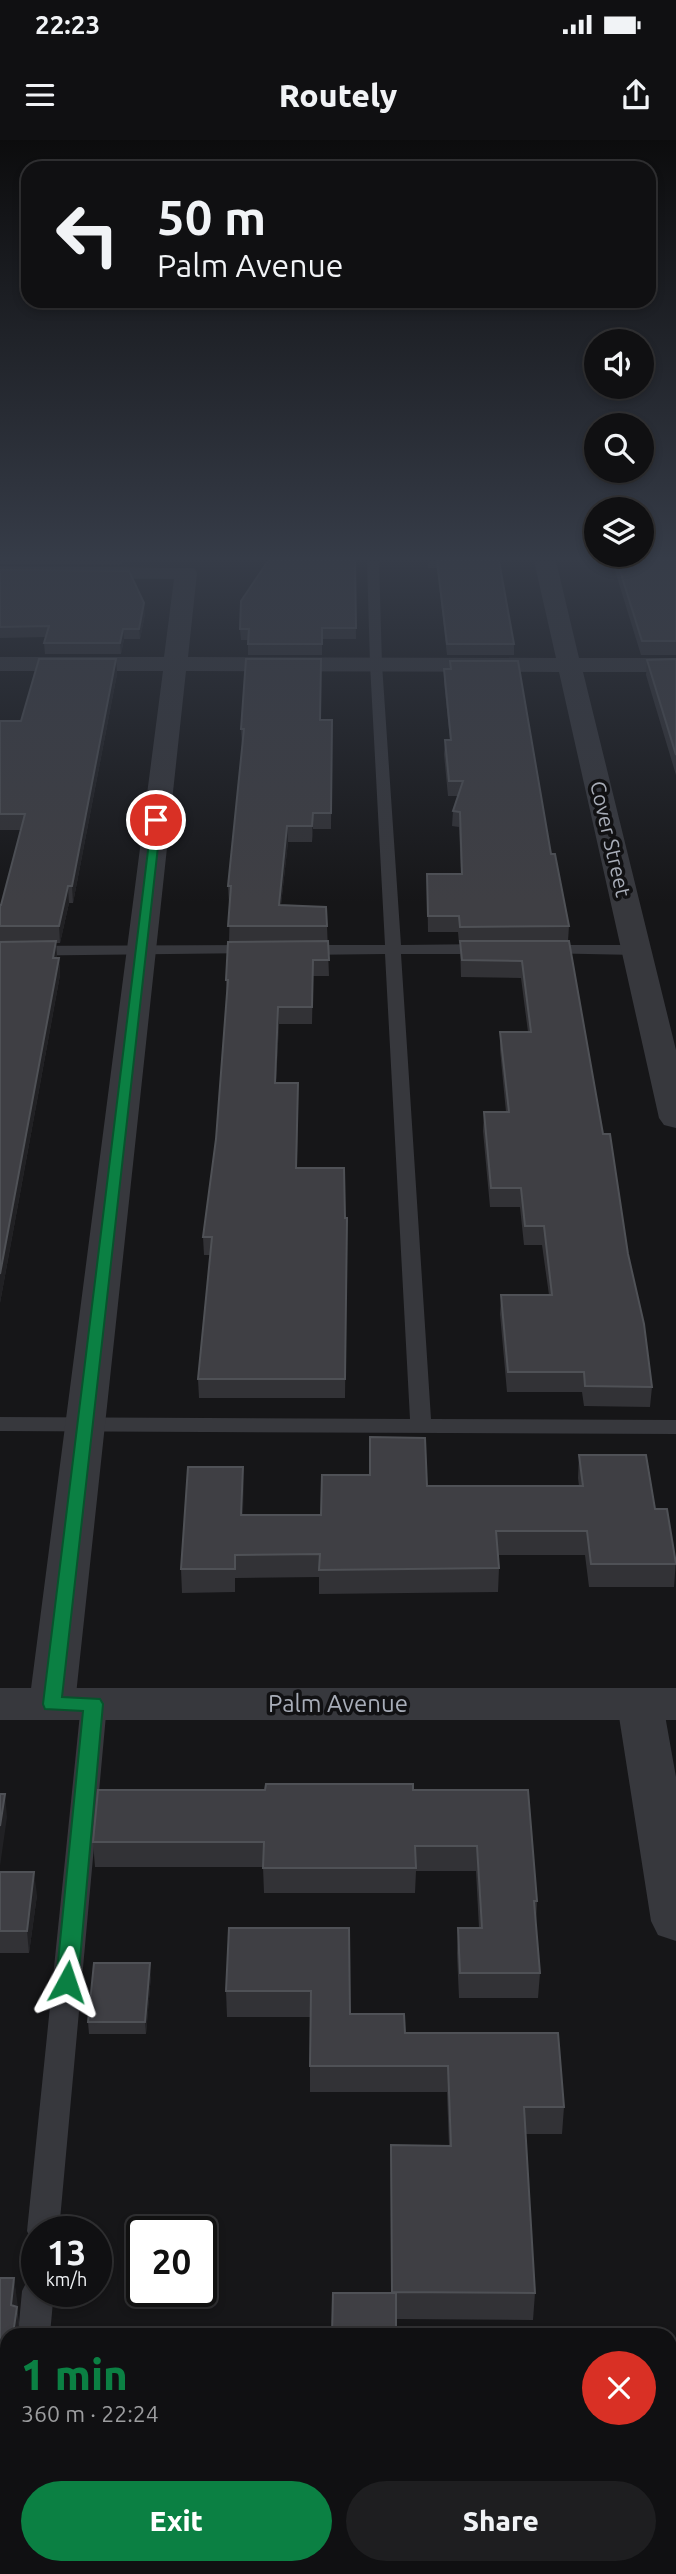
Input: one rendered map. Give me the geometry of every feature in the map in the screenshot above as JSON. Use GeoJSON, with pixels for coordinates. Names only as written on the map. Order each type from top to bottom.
{"type":"FeatureCollection","features":[{"type":"Feature","properties":{"kind":"street"},"geometry":{"type":"LineString","coordinates":[[73,1704],[85,1423],[173,675]]}},
{"type":"Feature","properties":{"kind":"street","name":"Cover Street"},"geometry":{"type":"LineString","coordinates":[[570,675],[676,1118]]}},
{"type":"Feature","properties":{"kind":"street","name":"Palm Avenue"},"geometry":{"type":"LineString","coordinates":[[0,1704],[658,1704]]}},
{"type":"Feature","properties":{"kind":"street"},"geometry":{"type":"LineString","coordinates":[[658,1704],[676,1921]]}},
{"type":"Feature","properties":{"kind":"lane"},"geometry":{"type":"LineString","coordinates":[[377,675],[421,1426]]}},
{"type":"Feature","properties":{"kind":"lane"},"geometry":{"type":"LineString","coordinates":[[0,951],[501,950]]}},
{"type":"Feature","properties":{"kind":"lane"},"geometry":{"type":"LineString","coordinates":[[528,950],[636,950]]}},
{"type":"Feature","properties":{"kind":"lane"},"geometry":{"type":"LineString","coordinates":[[0,1424],[676,1427]]}},
{"type":"Feature","properties":{"kind":"lane"},"geometry":{"type":"LineString","coordinates":[[44,2216],[73,1704]]}},
{"type":"Feature","properties":{"kind":"lane"},"geometry":{"type":"LineString","coordinates":[[35,2328],[37,2307]]}},
{"type":"Feature","properties":{"kind":"building"},"geometry":{"type":"Polygon","coordinates":[[[34,675],[113,675],[72,886],[68,886],[59,926],[0,926],[0,905],[25,814],[0,814],[0,721],[21,721],[34,675]]]}},
{"type":"Feature","properties":{"kind":"building"},"geometry":{"type":"Polygon","coordinates":[[[245,675],[321,675],[320,720],[332,720],[331,813],[313,813],[312,826],[287,826],[279,905],[326,907],[327,926],[228,926],[231,886],[228,886],[244,729],[241,729],[245,675]]]}},
{"type":"Feature","properties":{"kind":"building"},"geometry":{"type":"Polygon","coordinates":[[[445,675],[520,675],[551,854],[555,854],[569,926],[460,927],[459,916],[428,916],[427,874],[462,874],[460,812],[453,811],[463,781],[449,781],[445,740],[451,740],[445,675]]]}},
{"type":"Feature","properties":{"kind":"building"},"geometry":{"type":"Polygon","coordinates":[[[651,675],[676,675],[676,755],[651,675]]]}},
{"type":"Feature","properties":{"kind":"building"},"geometry":{"type":"Polygon","coordinates":[[[56,941],[53,958],[59,958],[0,1274],[0,942],[56,941]]]}},
{"type":"Feature","properties":{"kind":"building"},"geometry":{"type":"Polygon","coordinates":[[[328,941],[329,960],[313,960],[312,1007],[278,1007],[275,1083],[298,1083],[296,1168],[344,1168],[347,1218],[345,1379],[198,1379],[212,1237],[203,1237],[216,1139],[228,980],[228,942],[328,941]]]}},
{"type":"Feature","properties":{"kind":"building"},"geometry":{"type":"Polygon","coordinates":[[[460,941],[569,941],[603,1134],[610,1134],[628,1254],[644,1324],[652,1387],[585,1386],[584,1372],[508,1372],[501,1295],[552,1295],[544,1226],[525,1226],[521,1188],[491,1188],[484,1112],[509,1112],[500,1032],[531,1032],[522,961],[462,960],[460,941]]]}},
{"type":"Feature","properties":{"kind":"building"},"geometry":{"type":"Polygon","coordinates":[[[370,1437],[425,1438],[427,1486],[583,1486],[579,1455],[646,1455],[655,1509],[667,1509],[676,1564],[591,1564],[587,1531],[496,1531],[499,1568],[319,1570],[320,1554],[235,1555],[235,1569],[181,1569],[188,1467],[243,1467],[241,1515],[321,1515],[322,1475],[370,1475],[370,1437]]]}},
{"type":"Feature","properties":{"kind":"building"},"geometry":{"type":"Polygon","coordinates":[[[266,1784],[413,1784],[413,1790],[528,1790],[540,1973],[460,1973],[458,1928],[482,1928],[477,1846],[415,1846],[416,1868],[263,1868],[264,1842],[93,1842],[98,1790],[265,1790],[266,1784]]]}},
{"type":"Feature","properties":{"kind":"building"},"geometry":{"type":"Polygon","coordinates":[[[0,1794],[5,1794],[0,1826],[0,1794]]]}},
{"type":"Feature","properties":{"kind":"building"},"geometry":{"type":"Polygon","coordinates":[[[0,1872],[34,1872],[27,1931],[0,1931],[0,1872]]]}},
{"type":"Feature","properties":{"kind":"building"},"geometry":{"type":"Polygon","coordinates":[[[229,1928],[349,1928],[350,2014],[404,2014],[405,2033],[558,2033],[564,2107],[524,2107],[535,2293],[392,2292],[391,2145],[451,2146],[448,2066],[310,2066],[311,1991],[226,1991],[229,1928]]]}},
{"type":"Feature","properties":{"kind":"building"},"geometry":{"type":"Polygon","coordinates":[[[94,1963],[150,1963],[145,2022],[88,2022],[94,1963]]]}},
{"type":"Feature","properties":{"kind":"building"},"geometry":{"type":"Polygon","coordinates":[[[0,2278],[14,2278],[11,2305],[17,2307],[14,2328],[0,2328],[0,2278]]]}},
{"type":"Feature","properties":{"kind":"building"},"geometry":{"type":"Polygon","coordinates":[[[333,2293],[396,2293],[396,2328],[332,2328],[333,2293]]]}},
{"type":"Feature","properties":{"kind":"route"},"geometry":{"type":"LineString","coordinates":[[67,1982],[94,1704],[52,1704],[156,820]]}}]}
